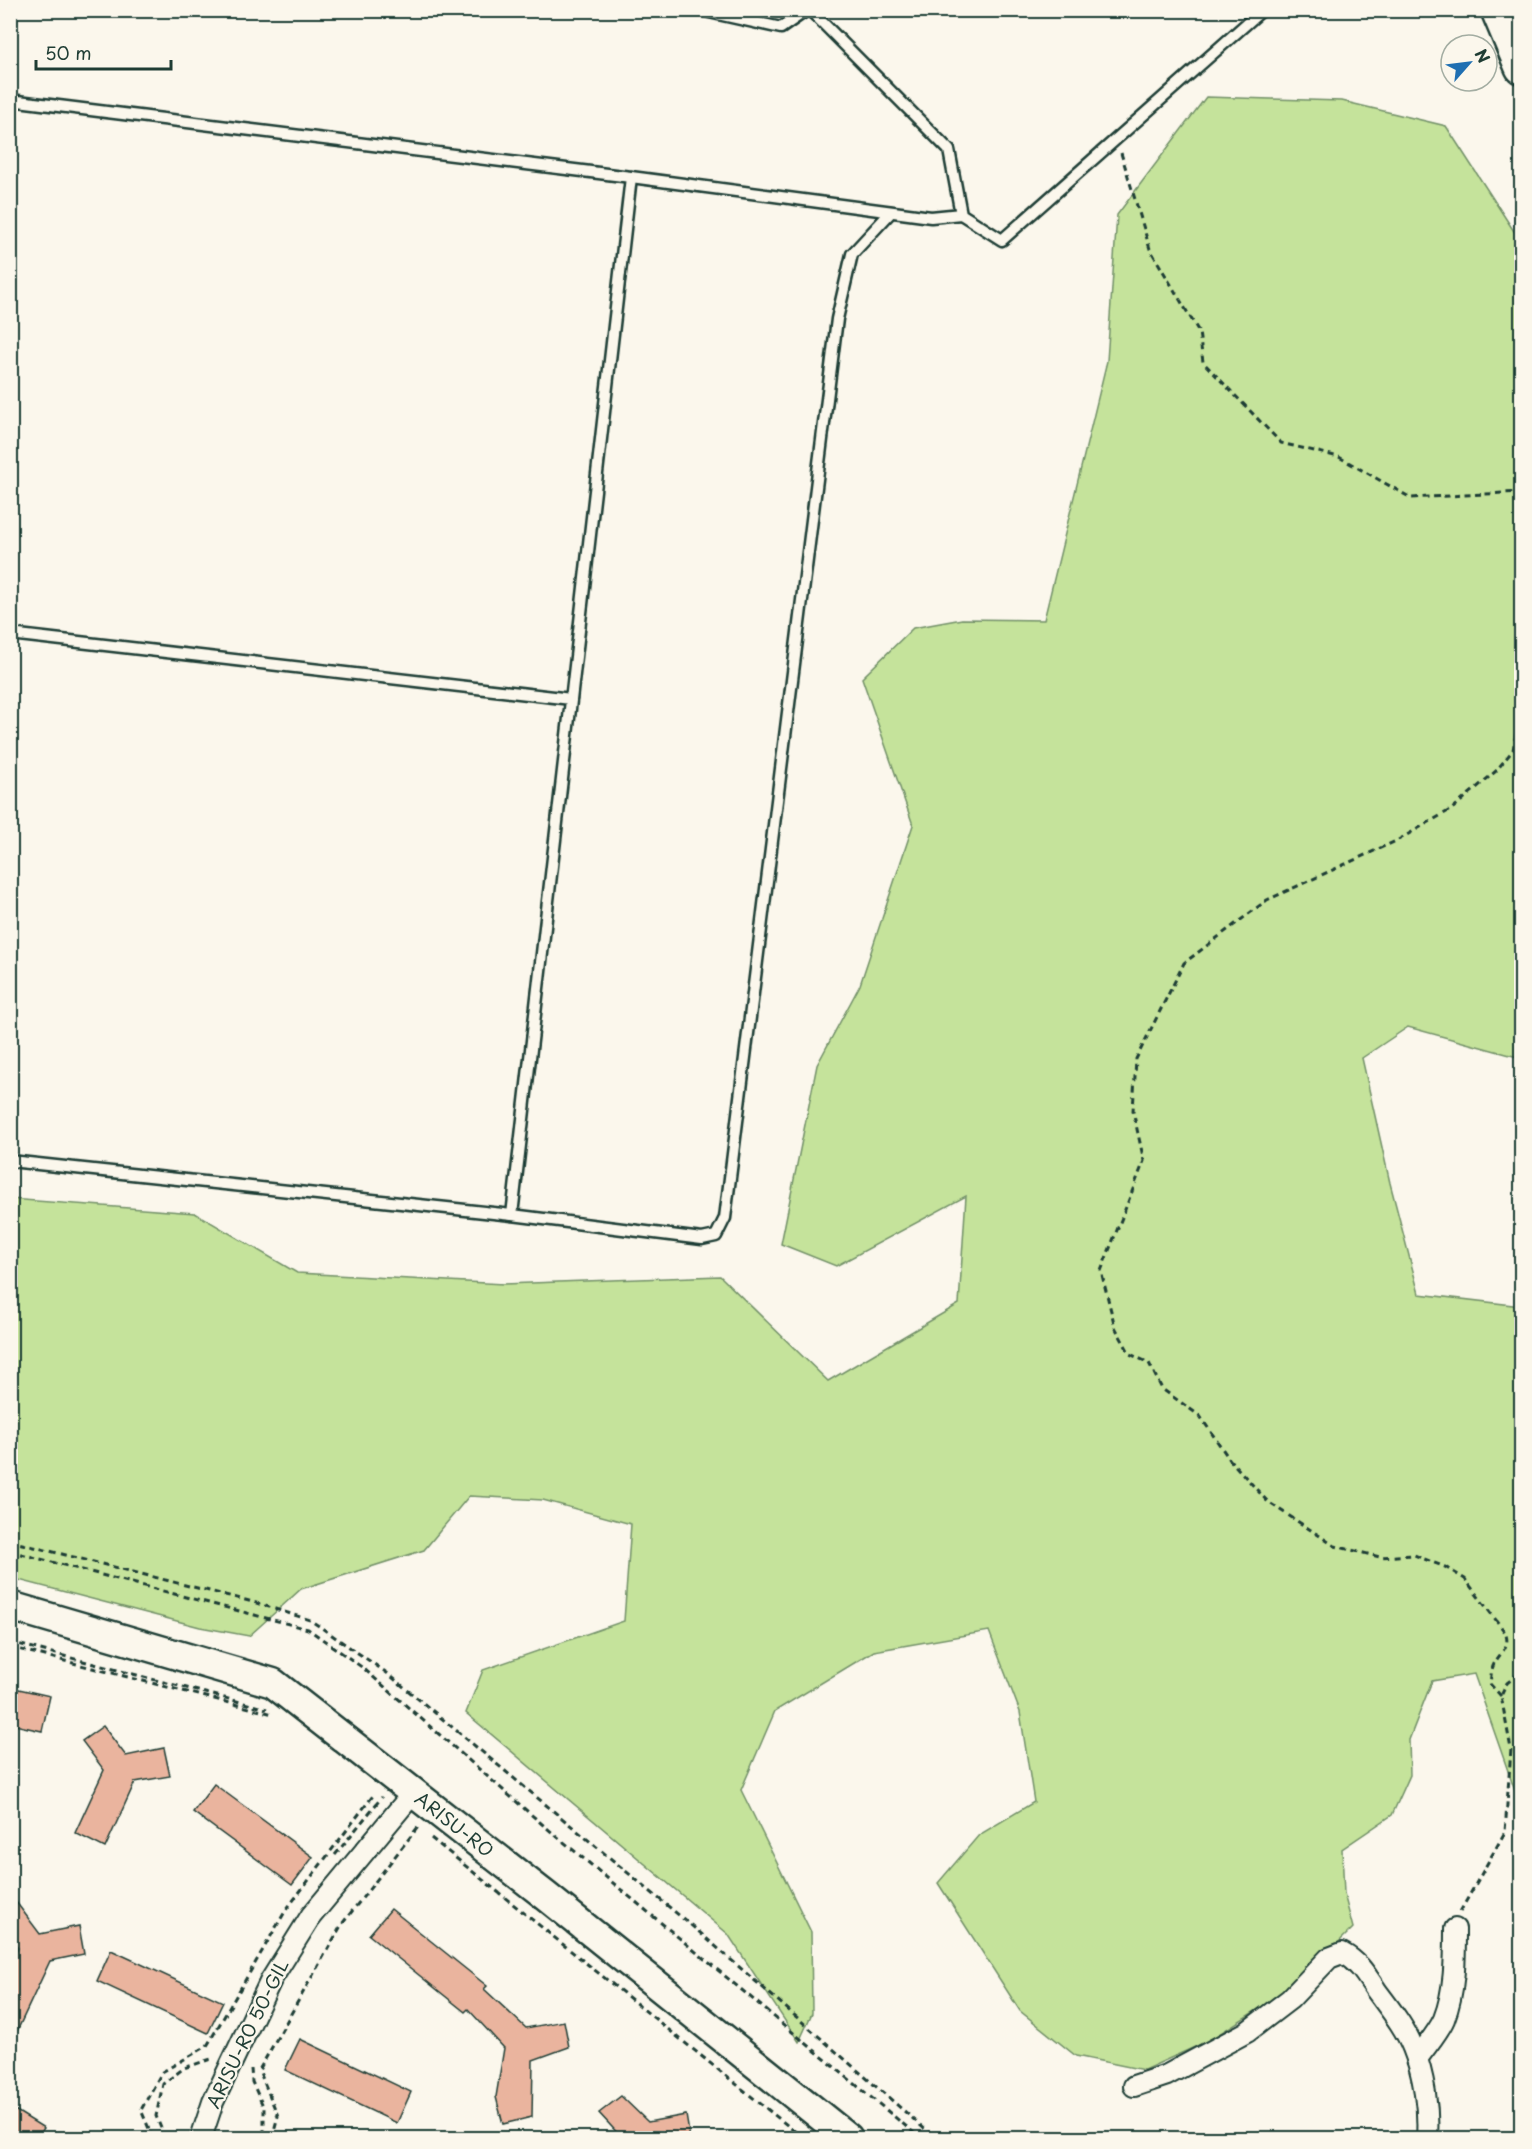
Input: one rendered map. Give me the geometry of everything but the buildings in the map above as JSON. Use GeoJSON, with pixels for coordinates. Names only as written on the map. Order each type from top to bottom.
{"type":"FeatureCollection","features":[{"type":"Feature","properties":{"kind":"highway"},"geometry":{"type":"LineString","coordinates":[[1498,10],[1521,67]]}},
{"type":"Feature","properties":{"kind":"main road","name":"ARISU-RO"},"geometry":{"type":"LineString","coordinates":[[10,1606],[273,1683],[406,1802],[848,2139]]}},
{"type":"Feature","properties":{"kind":"street","name":"ARISU-RO 50-GIL"},"geometry":{"type":"LineString","coordinates":[[201,2139],[213,2102],[271,1980],[311,1916],[406,1802]]}},
{"type":"Feature","properties":{"kind":"street"},"geometry":{"type":"LineString","coordinates":[[1417,2059],[1443,2021],[1451,1992],[1455,1958],[1455,1929]]}},
{"type":"Feature","properties":{"kind":"street"},"geometry":{"type":"LineString","coordinates":[[1134,2086],[1167,2075],[1247,2032],[1290,1999],[1329,1959],[1342,1953],[1354,1959],[1385,2001],[1413,2046],[1422,2076],[1428,2124],[1427,2139]]}},
{"type":"Feature","properties":{"kind":"lane"},"geometry":{"type":"LineString","coordinates":[[700,10],[781,28],[809,10],[949,150],[961,214]]}},
{"type":"Feature","properties":{"kind":"lane"},"geometry":{"type":"LineString","coordinates":[[10,100],[631,177],[931,217],[961,214],[1002,240],[1262,10]]}},
{"type":"Feature","properties":{"kind":"lane"},"geometry":{"type":"LineString","coordinates":[[512,1215],[631,177]]}},
{"type":"Feature","properties":{"kind":"lane"},"geometry":{"type":"LineString","coordinates":[[10,1161],[512,1215],[702,1239],[716,1236],[725,1218],[837,319],[852,254],[891,212]]}},
{"type":"Feature","properties":{"kind":"lane"},"geometry":{"type":"LineString","coordinates":[[10,634],[571,699]]}},
{"type":"Feature","properties":{"kind":"path"},"geometry":{"type":"LineString","coordinates":[[1116,138],[1150,249],[1199,332],[1203,362],[1281,442],[1339,457],[1411,498],[1521,492]]}},
{"type":"Feature","properties":{"kind":"path"},"geometry":{"type":"LineString","coordinates":[[1455,1929],[1460,1911],[1505,1832],[1511,1749],[1501,1696],[1490,1684],[1491,1671],[1507,1646],[1508,1640],[1505,1632],[1465,1579],[1445,1567],[1414,1555],[1380,1557],[1335,1546],[1268,1502],[1230,1460],[1200,1416],[1162,1389],[1149,1363],[1130,1354],[1115,1327],[1101,1271],[1144,1161],[1133,1111],[1136,1059],[1184,963],[1267,900],[1398,840],[1452,809],[1496,771],[1513,750],[1521,701]]}},
{"type":"Feature","properties":{"kind":"path"},"geometry":{"type":"LineString","coordinates":[[10,1541],[253,1602],[310,1620],[387,1673],[698,1931],[935,2139]]}},
{"type":"Feature","properties":{"kind":"path"},"geometry":{"type":"LineString","coordinates":[[10,1551],[308,1629],[363,1668],[551,1832],[920,2139]]}},
{"type":"Feature","properties":{"kind":"path"},"geometry":{"type":"LineString","coordinates":[[10,1642],[278,1712]]}},
{"type":"Feature","properties":{"kind":"path"},"geometry":{"type":"LineString","coordinates":[[10,1647],[273,1714]]}},
{"type":"Feature","properties":{"kind":"path"},"geometry":{"type":"LineString","coordinates":[[1501,1696],[1508,1683],[1521,1673]]}},
{"type":"Feature","properties":{"kind":"path"},"geometry":{"type":"LineString","coordinates":[[153,2139],[141,2110],[162,2072],[207,2046],[286,1910],[375,1792],[406,1802],[418,1827],[342,1924],[259,2070],[278,2116],[272,2139]]}},
{"type":"Feature","properties":{"kind":"path"},"geometry":{"type":"LineString","coordinates":[[427,1835],[803,2139]]}},
{"type":"Feature","properties":{"kind":"path"},"geometry":{"type":"LineString","coordinates":[[692,2041],[710,2056]]}},
{"type":"Feature","properties":{"kind":"path"},"geometry":{"type":"LineString","coordinates":[[250,2065],[252,2082],[264,2108],[262,2139]]}},
{"type":"Feature","properties":{"kind":"path"},"geometry":{"type":"LineString","coordinates":[[729,2071],[803,2131]]}},
{"type":"Feature","properties":{"kind":"green space"},"geometry":{"type":"Polygon","coordinates":[[[1206,97],[1342,101],[1446,126],[1521,242],[1521,1058],[1408,1027],[1362,1058],[1390,1183],[1419,1294],[1521,1306],[1521,1808],[1474,1674],[1432,1681],[1409,1740],[1410,1775],[1392,1815],[1342,1849],[1344,1894],[1353,1928],[1293,1987],[1208,2041],[1144,2070],[1076,2056],[1020,2011],[938,1883],[979,1835],[1034,1802],[1020,1712],[989,1631],[874,1651],[775,1711],[741,1790],[811,1932],[812,2013],[799,2042],[728,1934],[466,1713],[483,1670],[624,1621],[631,1524],[543,1500],[469,1496],[424,1550],[301,1589],[249,1636],[200,1627],[11,1578],[10,1199],[195,1213],[297,1273],[504,1284],[720,1276],[828,1381],[959,1304],[966,1196],[836,1266],[781,1244],[817,1065],[860,985],[913,825],[862,678],[913,628],[962,619],[1044,620],[1107,361],[1117,215],[1206,97]]]}}]}
